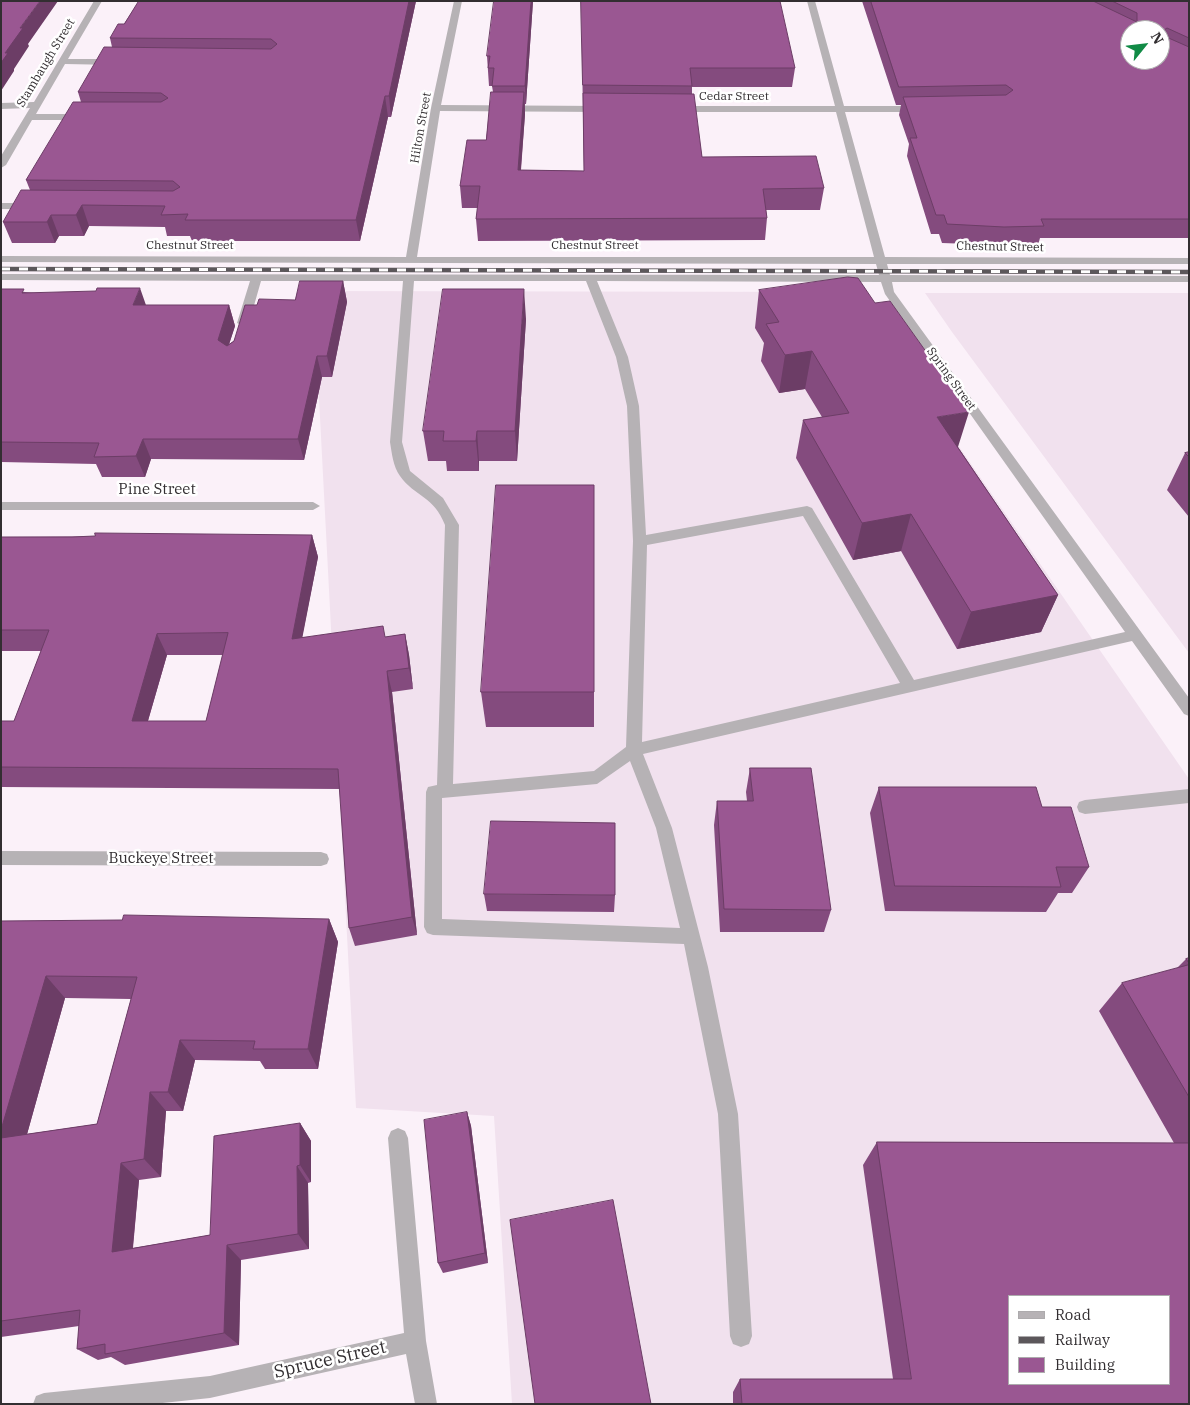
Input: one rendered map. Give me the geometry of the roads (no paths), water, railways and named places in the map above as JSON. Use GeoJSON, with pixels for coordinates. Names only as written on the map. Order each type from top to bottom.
{"type":"FeatureCollection","features":[{"type":"Feature","properties":{"kind":"street","name":"Stambaugh Street"},"geometry":{"type":"LineString","coordinates":[[1,165],[98,1]]}},
{"type":"Feature","properties":{"kind":"street","name":"Hilton Street"},"geometry":{"type":"LineString","coordinates":[[411,260],[436,108],[458,1]]}},
{"type":"Feature","properties":{"kind":"street","name":"Spring Street"},"geometry":{"type":"LineString","coordinates":[[811,1],[882,260],[889,292],[1189,710]]}},
{"type":"Feature","properties":{"kind":"street"},"geometry":{"type":"LineString","coordinates":[[62,61],[130,62]]}},
{"type":"Feature","properties":{"kind":"street"},"geometry":{"type":"LineString","coordinates":[[1,106],[35,106]]}},
{"type":"Feature","properties":{"kind":"street"},"geometry":{"type":"LineString","coordinates":[[436,108],[612,109]]}},
{"type":"Feature","properties":{"kind":"street","name":"Cedar Street"},"geometry":{"type":"LineString","coordinates":[[662,109],[934,109]]}},
{"type":"Feature","properties":{"kind":"street"},"geometry":{"type":"LineString","coordinates":[[28,117],[98,117]]}},
{"type":"Feature","properties":{"kind":"street"},"geometry":{"type":"LineString","coordinates":[[1,206],[39,206]]}},
{"type":"Feature","properties":{"kind":"street","name":"Chestnut Street"},"geometry":{"type":"LineString","coordinates":[[1,260],[1189,261]]}},
{"type":"Feature","properties":{"kind":"street"},"geometry":{"type":"LineString","coordinates":[[1,277],[1189,278]]}},
{"type":"Feature","properties":{"kind":"street"},"geometry":{"type":"LineString","coordinates":[[240,333],[257,277]]}},
{"type":"Feature","properties":{"kind":"street"},"geometry":{"type":"LineString","coordinates":[[409,277],[396,442],[399,461],[408,477],[437,498],[446,509],[452,525],[445,791]]}},
{"type":"Feature","properties":{"kind":"street"},"geometry":{"type":"LineString","coordinates":[[590,278],[622,357],[633,406],[640,541],[634,750],[664,828],[692,936],[728,1114],[742,1336]]}},
{"type":"Feature","properties":{"kind":"street","name":"Pine Street"},"geometry":{"type":"LineString","coordinates":[[1,506],[313,506]]}},
{"type":"Feature","properties":{"kind":"street"},"geometry":{"type":"LineString","coordinates":[[640,541],[807,511],[910,687]]}},
{"type":"Feature","properties":{"kind":"street"},"geometry":{"type":"LineString","coordinates":[[692,936],[432,927],[434,792],[597,777],[634,750],[1135,634]]}},
{"type":"Feature","properties":{"kind":"street"},"geometry":{"type":"LineString","coordinates":[[1085,807],[1189,796]]}},
{"type":"Feature","properties":{"kind":"street","name":"Buckeye Street"},"geometry":{"type":"LineString","coordinates":[[1,858],[321,859]]}},
{"type":"Feature","properties":{"kind":"street"},"geometry":{"type":"LineString","coordinates":[[398,1138],[415,1341],[426,1404]]}},
{"type":"Feature","properties":{"kind":"street","name":"Spruce Street"},"geometry":{"type":"LineString","coordinates":[[44,1404],[210,1387],[415,1341]]}},
{"type":"Feature","properties":{"kind":"railway"},"geometry":{"type":"LineString","coordinates":[[1,269],[1189,272]]}}]}
